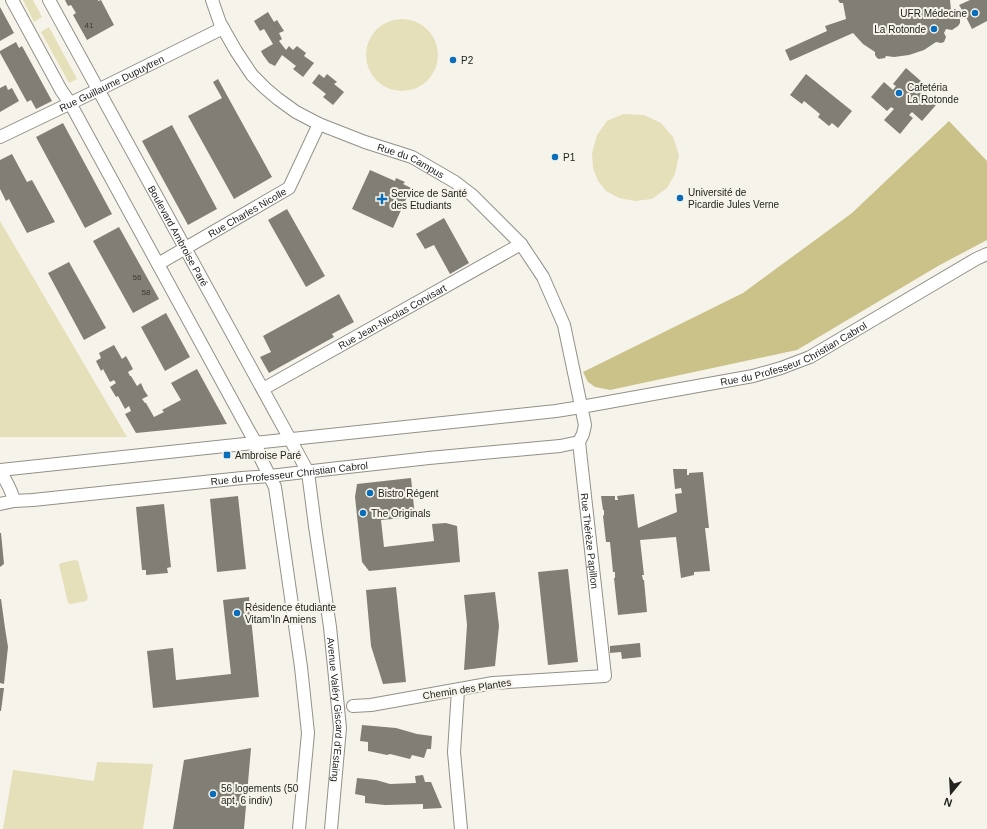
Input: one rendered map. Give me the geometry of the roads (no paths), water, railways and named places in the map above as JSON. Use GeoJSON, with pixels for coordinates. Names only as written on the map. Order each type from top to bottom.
{"type":"FeatureCollection","features":[{"type":"Feature","properties":{"kind":"street"},"geometry":{"type":"LineString","coordinates":[[12,0],[256,443],[261,459],[275,488],[300,660],[308,733],[299,829]]}},
{"type":"Feature","properties":{"kind":"street","name":"Boulevard Ambroise Paré"},"geometry":{"type":"LineString","coordinates":[[49,0],[308,472]]}},
{"type":"Feature","properties":{"kind":"street","name":"Rue du Campus"},"geometry":{"type":"LineString","coordinates":[[212,0],[223,28],[236,50],[252,75],[265,88],[296,112],[320,124],[365,142],[412,157],[455,182],[472,195],[521,244],[543,277],[564,325],[581,407]]}},
{"type":"Feature","properties":{"kind":"street","name":"Rue Guillaume Dupuytren"},"geometry":{"type":"LineString","coordinates":[[0,137],[223,28]]}},
{"type":"Feature","properties":{"kind":"street","name":"Rue Charles Nicolle"},"geometry":{"type":"LineString","coordinates":[[158,264],[289,188],[320,124]]}},
{"type":"Feature","properties":{"kind":"street","name":"Rue Jean-Nicolas Corvisart"},"geometry":{"type":"LineString","coordinates":[[263,389],[521,244]]}},
{"type":"Feature","properties":{"kind":"street","name":"Rue du Professeur Christian Cabrol"},"geometry":{"type":"LineString","coordinates":[[0,470],[291,440],[581,407],[753,376],[781,368],[810,357],[969,263],[987,254]]}},
{"type":"Feature","properties":{"kind":"street","name":"Rue Thérèze Papillon"},"geometry":{"type":"LineString","coordinates":[[581,407],[585,425],[579,442],[605,676]]}},
{"type":"Feature","properties":{"kind":"street","name":"Rue du Professeur Christian Cabrol"},"geometry":{"type":"LineString","coordinates":[[0,504],[14,501],[270,476],[437,457],[560,446],[579,442]]}},
{"type":"Feature","properties":{"kind":"street"},"geometry":{"type":"LineString","coordinates":[[0,470],[9,487],[14,501]]}},
{"type":"Feature","properties":{"kind":"street","name":"Avenue Valéry Giscard d'Estaing"},"geometry":{"type":"LineString","coordinates":[[308,472],[330,627],[340,728],[331,829]]}},
{"type":"Feature","properties":{"kind":"street","name":"Chemin des Plantes"},"geometry":{"type":"LineString","coordinates":[[353,706],[371,705],[494,683],[605,676]]}},
{"type":"Feature","properties":{"kind":"street"},"geometry":{"type":"LineString","coordinates":[[458,690],[454,752],[461,829]]}},
{"type":"Feature","properties":{"kind":"place","name":"UFR Médecine"},"geometry":{"type":"Point","coordinates":[975,13]}},
{"type":"Feature","properties":{"kind":"place","name":"La Rotonde"},"geometry":{"type":"Point","coordinates":[934,29]}},
{"type":"Feature","properties":{"kind":"place","name":"P2"},"geometry":{"type":"Point","coordinates":[453,60]}},
{"type":"Feature","properties":{"kind":"place","name":"Cafetéria La Rotonde"},"geometry":{"type":"Point","coordinates":[899,93]}},
{"type":"Feature","properties":{"kind":"place","name":"P1"},"geometry":{"type":"Point","coordinates":[555,157]}},
{"type":"Feature","properties":{"kind":"place","name":"Université de Picardie Jules Verne"},"geometry":{"type":"Point","coordinates":[680,198]}},
{"type":"Feature","properties":{"kind":"place","name":"Service de Santé des Etudiants"},"geometry":{"type":"Point","coordinates":[382,199]}},
{"type":"Feature","properties":{"kind":"place","name":"Ambroise Paré"},"geometry":{"type":"Point","coordinates":[227,455]}},
{"type":"Feature","properties":{"kind":"place","name":"Bistro Régent"},"geometry":{"type":"Point","coordinates":[370,493]}},
{"type":"Feature","properties":{"kind":"place","name":"The Originals"},"geometry":{"type":"Point","coordinates":[363,513]}},
{"type":"Feature","properties":{"kind":"place","name":"Résidence étudiante Vitam'In Amiens"},"geometry":{"type":"Point","coordinates":[237,613]}},
{"type":"Feature","properties":{"kind":"place","name":"56 logements (50 apt, 6 indiv)"},"geometry":{"type":"Point","coordinates":[213,794]}}]}
